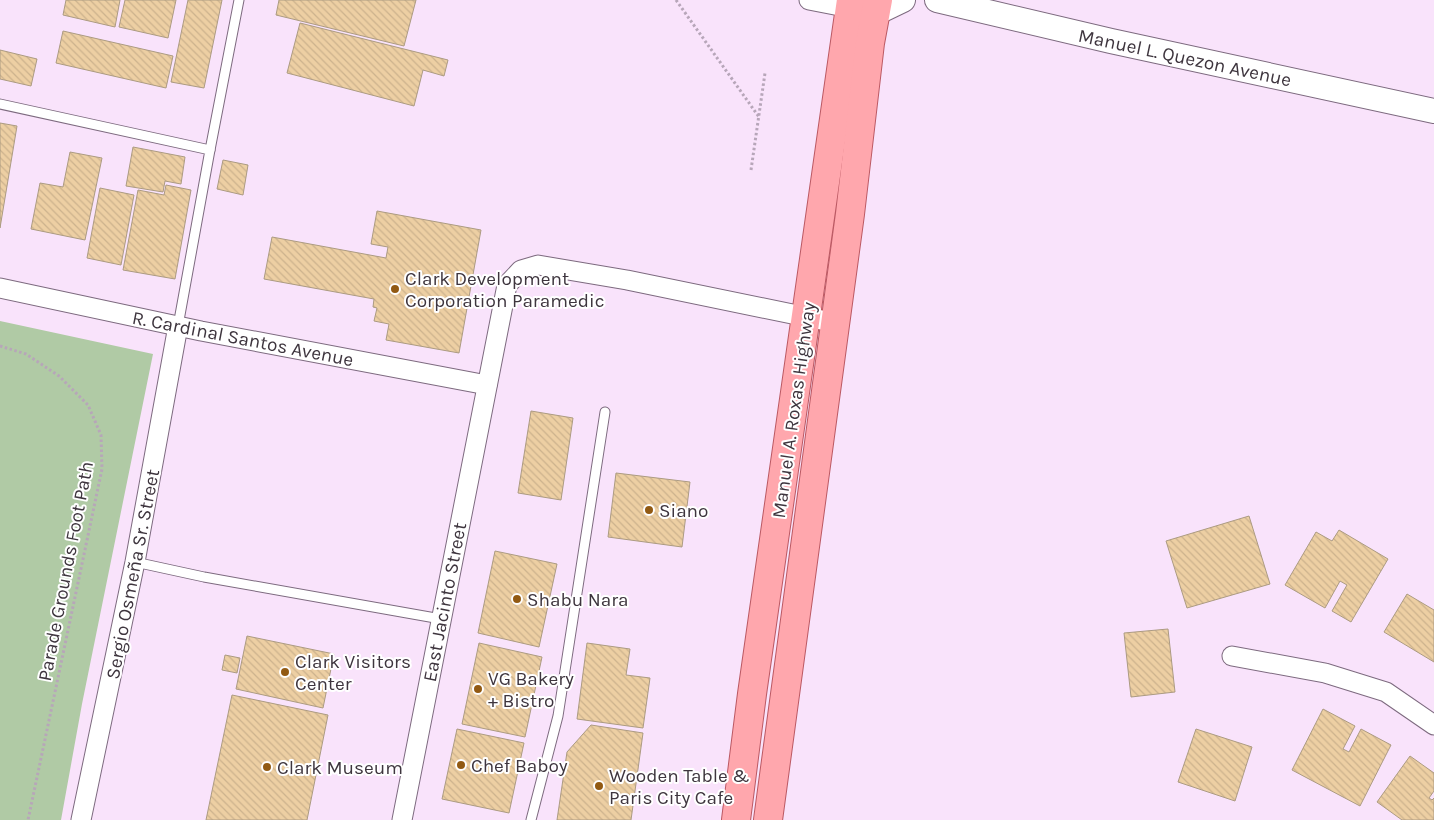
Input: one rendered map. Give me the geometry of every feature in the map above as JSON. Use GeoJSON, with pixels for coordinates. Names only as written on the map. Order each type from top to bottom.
{"type":"FeatureCollection","features":[{"type":"Feature","properties":{"kind":"main road","name":"Manuel A. Roxas Highway"},"geometry":{"type":"LineString","coordinates":[[736,820],[752,694],[851,4]]}},
{"type":"Feature","properties":{"kind":"main road","name":"Manuel A. Roxas Highway"},"geometry":{"type":"LineString","coordinates":[[768,820],[836,322],[870,43],[877,6]]}},
{"type":"Feature","properties":{"kind":"street"},"geometry":{"type":"LineString","coordinates":[[809,0],[877,6],[903,0]]}},
{"type":"Feature","properties":{"kind":"street","name":"Manuel L. Quezon Avenue"},"geometry":{"type":"LineString","coordinates":[[937,0],[1111,42],[1434,111]]}},
{"type":"Feature","properties":{"kind":"street","name":"East Jacinto Street"},"geometry":{"type":"LineString","coordinates":[[402,820],[507,285],[522,270],[538,264],[618,278],[836,322]]}},
{"type":"Feature","properties":{"kind":"street","name":"R. Cardinal Santos Avenue"},"geometry":{"type":"LineString","coordinates":[[0,288],[178,326],[487,385]]}},
{"type":"Feature","properties":{"kind":"street","name":"Sergio Osmeña Sr. Street"},"geometry":{"type":"LineString","coordinates":[[81,820],[136,562],[178,326]]}},
{"type":"Feature","properties":{"kind":"street"},"geometry":{"type":"LineString","coordinates":[[1232,656],[1325,673],[1386,692],[1434,726]]}},
{"type":"Feature","properties":{"kind":"lane"},"geometry":{"type":"LineString","coordinates":[[178,326],[239,0]]}},
{"type":"Feature","properties":{"kind":"lane"},"geometry":{"type":"LineString","coordinates":[[0,104],[210,150]]}},
{"type":"Feature","properties":{"kind":"lane"},"geometry":{"type":"LineString","coordinates":[[532,820],[558,716],[605,412]]}},
{"type":"Feature","properties":{"kind":"lane"},"geometry":{"type":"LineString","coordinates":[[136,562],[204,577],[441,619]]}},
{"type":"Feature","properties":{"kind":"path"},"geometry":{"type":"LineString","coordinates":[[676,0],[759,117]]}},
{"type":"Feature","properties":{"kind":"path"},"geometry":{"type":"LineString","coordinates":[[751,170],[765,73]]}},
{"type":"Feature","properties":{"kind":"path","name":"Parade Grounds Foot Path"},"geometry":{"type":"LineString","coordinates":[[0,346],[26,354],[59,376],[88,405],[101,435],[102,469],[28,820]]}},
{"type":"Feature","properties":{"kind":"green space"},"geometry":{"type":"Polygon","coordinates":[[[0,321],[153,354],[82,704],[61,820],[0,820],[0,321]]]}},
{"type":"Feature","properties":{"kind":"building"},"geometry":{"type":"Polygon","coordinates":[[[66,0],[120,0],[115,27],[63,15],[66,0]]]}},
{"type":"Feature","properties":{"kind":"building"},"geometry":{"type":"Polygon","coordinates":[[[125,0],[176,0],[168,38],[119,27],[125,0]]]}},
{"type":"Feature","properties":{"kind":"building"},"geometry":{"type":"Polygon","coordinates":[[[188,0],[222,0],[204,88],[171,82],[188,0]]]}},
{"type":"Feature","properties":{"kind":"building"},"geometry":{"type":"Polygon","coordinates":[[[279,0],[416,0],[404,46],[276,15],[279,0]]]}},
{"type":"Feature","properties":{"kind":"building"},"geometry":{"type":"Polygon","coordinates":[[[300,23],[448,60],[444,76],[423,70],[414,106],[287,73],[300,23]]]}},
{"type":"Feature","properties":{"kind":"building"},"geometry":{"type":"Polygon","coordinates":[[[63,31],[173,56],[166,88],[56,63],[63,31]]]}},
{"type":"Feature","properties":{"kind":"building"},"geometry":{"type":"Polygon","coordinates":[[[0,50],[37,59],[31,86],[0,79],[0,50]]]}},
{"type":"Feature","properties":{"kind":"building"},"geometry":{"type":"Polygon","coordinates":[[[0,123],[17,126],[0,228],[0,123]]]}},
{"type":"Feature","properties":{"kind":"building"},"geometry":{"type":"Polygon","coordinates":[[[133,147],[185,157],[181,184],[165,181],[163,192],[126,186],[133,147]]]}},
{"type":"Feature","properties":{"kind":"building"},"geometry":{"type":"Polygon","coordinates":[[[70,152],[102,158],[85,240],[31,229],[40,183],[63,187],[70,152]]]}},
{"type":"Feature","properties":{"kind":"building"},"geometry":{"type":"Polygon","coordinates":[[[223,160],[248,165],[243,195],[217,189],[223,160]]]}},
{"type":"Feature","properties":{"kind":"building"},"geometry":{"type":"Polygon","coordinates":[[[166,185],[191,190],[175,279],[123,270],[138,190],[164,195],[166,185]]]}},
{"type":"Feature","properties":{"kind":"building"},"geometry":{"type":"Polygon","coordinates":[[[100,188],[134,195],[121,265],[87,258],[100,188]]]}},
{"type":"Feature","properties":{"kind":"building","name":"Clark Development Corporation Paramedic"},"geometry":{"type":"Polygon","coordinates":[[[377,211],[481,230],[459,353],[386,340],[389,324],[374,321],[377,308],[373,307],[374,299],[264,279],[272,237],[386,258],[388,247],[371,244],[377,211]]]}},
{"type":"Feature","properties":{"kind":"building"},"geometry":{"type":"Polygon","coordinates":[[[531,411],[573,418],[561,500],[518,493],[531,411]]]}},
{"type":"Feature","properties":{"kind":"building","name":"Siano"},"geometry":{"type":"Polygon","coordinates":[[[616,473],[690,482],[682,547],[608,537],[616,473]]]}},
{"type":"Feature","properties":{"kind":"building"},"geometry":{"type":"Polygon","coordinates":[[[1249,516],[1270,584],[1187,608],[1166,541],[1249,516]]]}},
{"type":"Feature","properties":{"kind":"building"},"geometry":{"type":"Polygon","coordinates":[[[1339,530],[1388,559],[1351,622],[1332,611],[1347,585],[1340,581],[1325,608],[1285,585],[1316,532],[1332,541],[1339,530]]]}},
{"type":"Feature","properties":{"kind":"building","name":"Shabu Nara"},"geometry":{"type":"Polygon","coordinates":[[[495,551],[557,564],[539,647],[478,633],[495,551]]]}},
{"type":"Feature","properties":{"kind":"building"},"geometry":{"type":"Polygon","coordinates":[[[1407,594],[1434,610],[1434,662],[1384,632],[1407,594]]]}},
{"type":"Feature","properties":{"kind":"building"},"geometry":{"type":"Polygon","coordinates":[[[1168,629],[1175,692],[1131,697],[1124,633],[1168,629]]]}},
{"type":"Feature","properties":{"kind":"building","name":"Clark Visitors Center"},"geometry":{"type":"Polygon","coordinates":[[[247,636],[334,654],[323,708],[236,689],[247,636]]]}},
{"type":"Feature","properties":{"kind":"building"},"geometry":{"type":"Polygon","coordinates":[[[479,643],[542,657],[525,737],[462,724],[479,643]]]}},
{"type":"Feature","properties":{"kind":"building"},"geometry":{"type":"Polygon","coordinates":[[[587,643],[630,649],[626,675],[650,678],[643,728],[577,719],[587,643]]]}},
{"type":"Feature","properties":{"kind":"building"},"geometry":{"type":"Polygon","coordinates":[[[225,655],[240,658],[237,673],[222,670],[225,655]]]}},
{"type":"Feature","properties":{"kind":"building","name":"Clark Museum"},"geometry":{"type":"Polygon","coordinates":[[[232,695],[328,715],[307,820],[206,820],[232,695]]]}},
{"type":"Feature","properties":{"kind":"building"},"geometry":{"type":"Polygon","coordinates":[[[1323,709],[1355,726],[1343,749],[1349,752],[1361,729],[1391,745],[1360,806],[1292,770],[1323,709]]]}},
{"type":"Feature","properties":{"kind":"building","name":"Wooden Table & Paris City Cafe"},"geometry":{"type":"Polygon","coordinates":[[[591,725],[643,733],[631,820],[557,820],[567,752],[591,725]]]}},
{"type":"Feature","properties":{"kind":"building"},"geometry":{"type":"Polygon","coordinates":[[[457,729],[524,743],[509,813],[442,799],[457,729]]]}},
{"type":"Feature","properties":{"kind":"building"},"geometry":{"type":"Polygon","coordinates":[[[1196,729],[1252,747],[1235,801],[1178,782],[1196,729]]]}},
{"type":"Feature","properties":{"kind":"building"},"geometry":{"type":"Polygon","coordinates":[[[1410,756],[1434,773],[1434,791],[1429,798],[1432,800],[1434,798],[1434,820],[1402,820],[1377,802],[1410,756]]]}},
{"type":"Feature","properties":{"kind":"place","name":"Clark Development Corporation Paramedic"},"geometry":{"type":"Point","coordinates":[395,289]}},
{"type":"Feature","properties":{"kind":"place","name":"Siano"},"geometry":{"type":"Point","coordinates":[649,510]}},
{"type":"Feature","properties":{"kind":"place","name":"Shabu Nara"},"geometry":{"type":"Point","coordinates":[517,599]}},
{"type":"Feature","properties":{"kind":"place","name":"Clark Visitors Center"},"geometry":{"type":"Point","coordinates":[285,672]}},
{"type":"Feature","properties":{"kind":"place","name":"VG Bakery + Bistro"},"geometry":{"type":"Point","coordinates":[478,689]}},
{"type":"Feature","properties":{"kind":"place","name":"Chef Baboy"},"geometry":{"type":"Point","coordinates":[461,765]}},
{"type":"Feature","properties":{"kind":"place","name":"Clark Museum"},"geometry":{"type":"Point","coordinates":[267,767]}},
{"type":"Feature","properties":{"kind":"place","name":"Wooden Table & Paris City Cafe"},"geometry":{"type":"Point","coordinates":[599,786]}}]}
